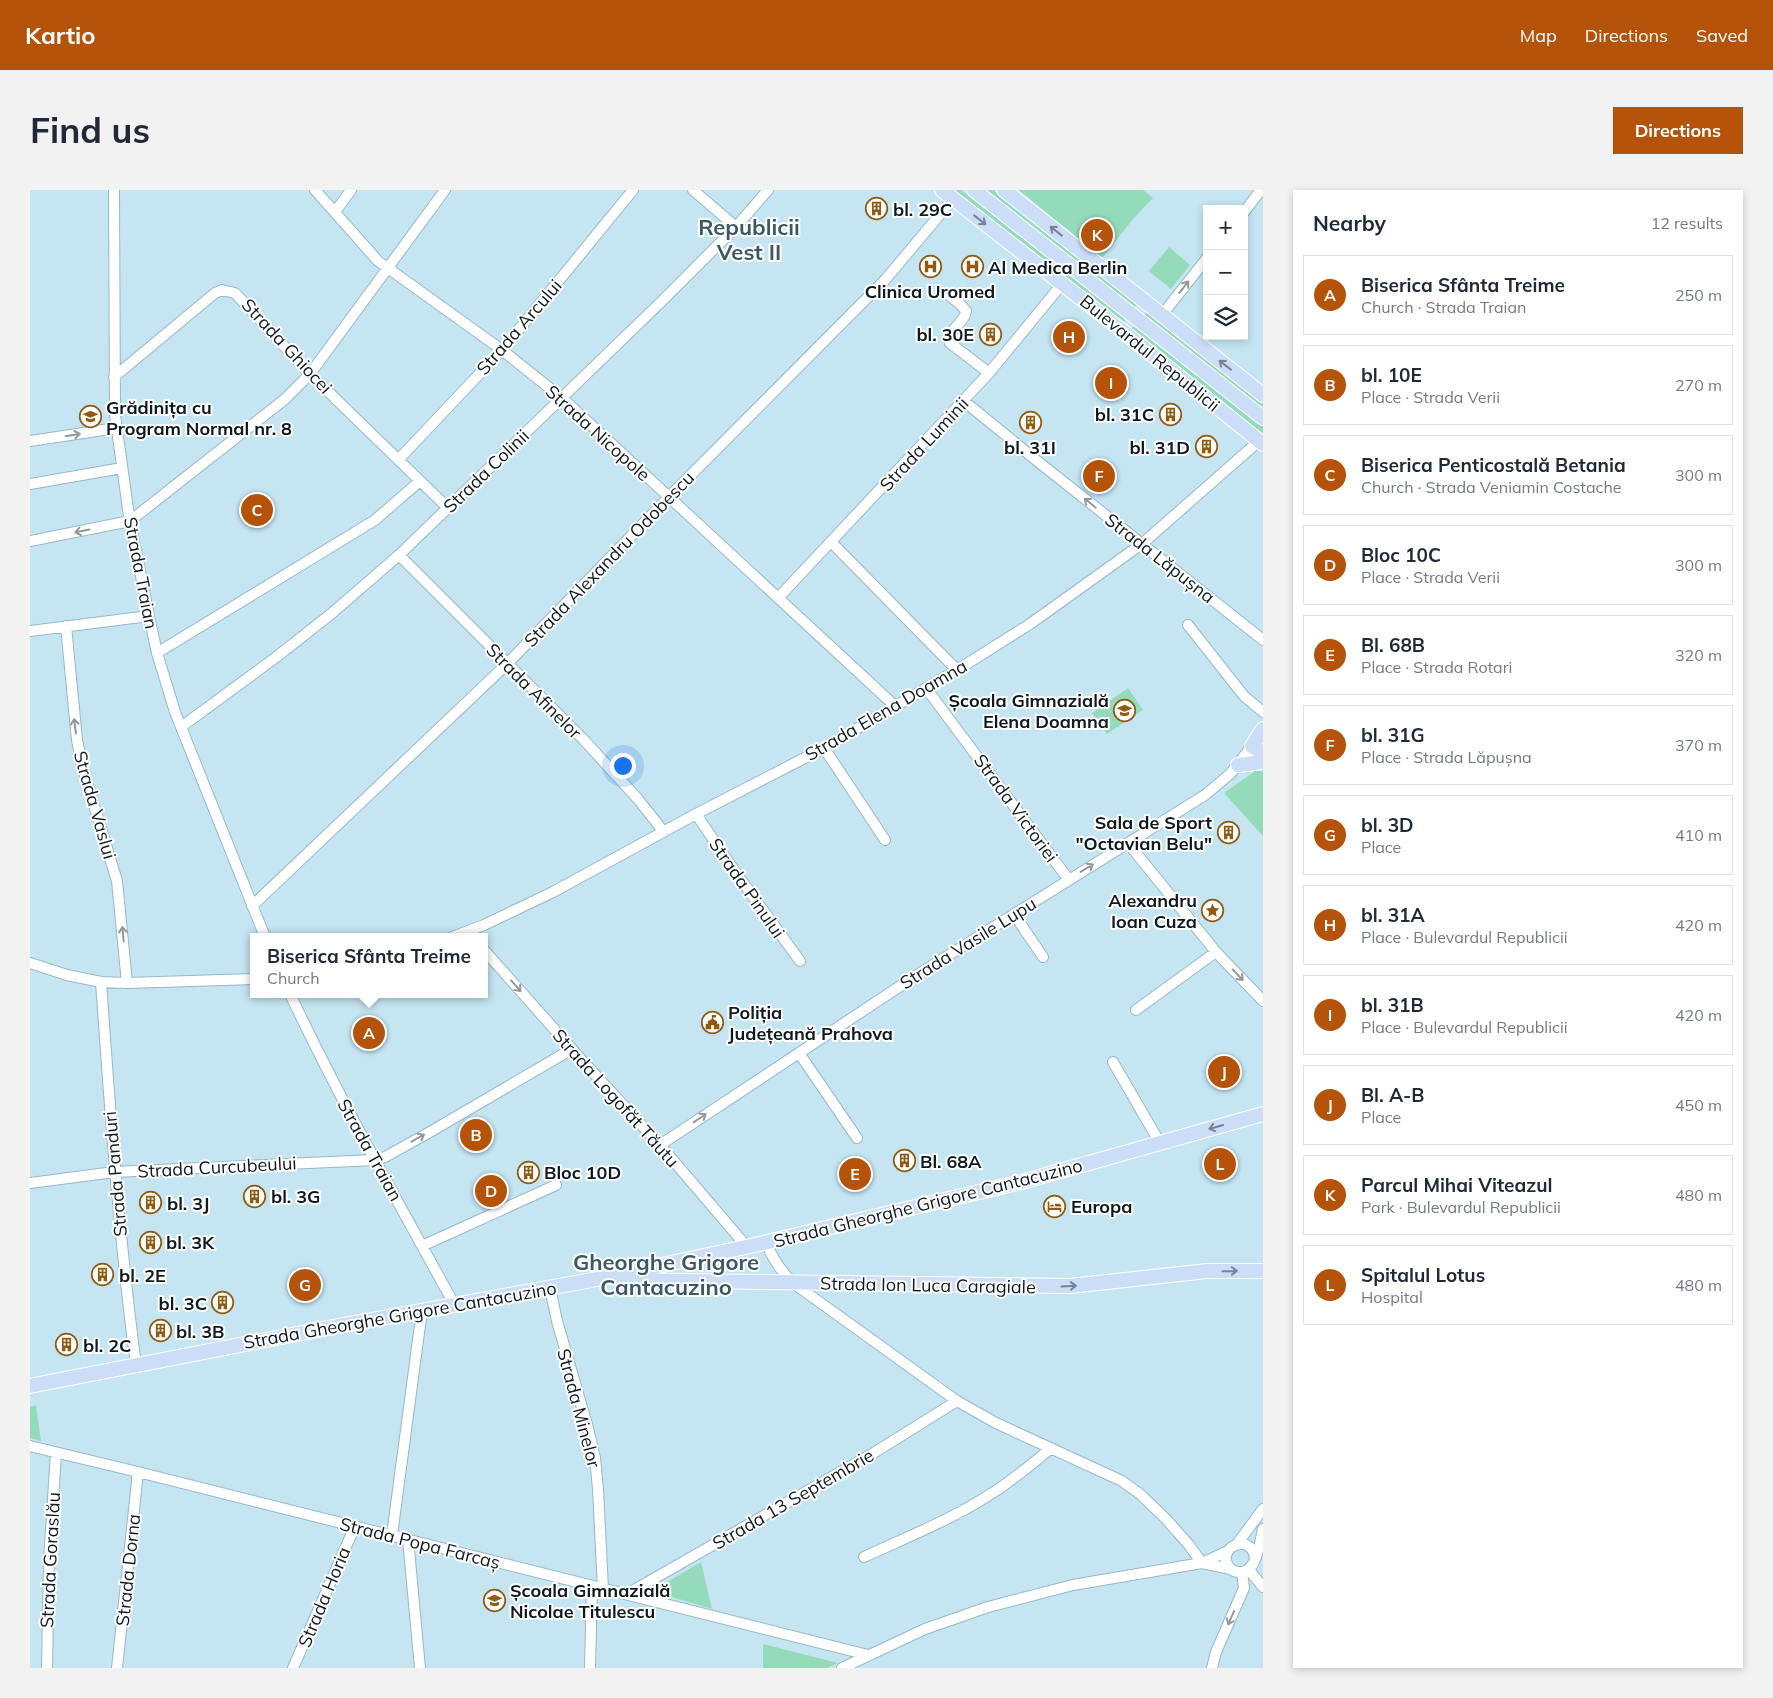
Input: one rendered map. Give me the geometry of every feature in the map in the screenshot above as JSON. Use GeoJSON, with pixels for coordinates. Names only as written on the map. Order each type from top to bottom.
{"type":"FeatureCollection","features":[{"type":"Feature","properties":{"kind":"main road","name":"Bulevardul Republicii"},"geometry":{"type":"LineString","coordinates":[[974,190],[1263,418]]}},
{"type":"Feature","properties":{"kind":"main road","name":"Bulevardul Republicii"},"geometry":{"type":"LineString","coordinates":[[1004,190],[1263,395]]}},
{"type":"Feature","properties":{"kind":"main road","name":"Bulevardul Republicii"},"geometry":{"type":"LineString","coordinates":[[947,194],[1261,442]]}},
{"type":"Feature","properties":{"kind":"main road","name":"Strada Vasile Lupu"},"geometry":{"type":"LineString","coordinates":[[1258,749],[1263,729]]}},
{"type":"Feature","properties":{"kind":"main road"},"geometry":{"type":"LineString","coordinates":[[1238,765],[1263,762]]}},
{"type":"Feature","properties":{"kind":"main road","name":"Strada Gheorghe Grigore Cantacuzino"},"geometry":{"type":"LineString","coordinates":[[30,1386],[422,1310],[592,1280],[766,1243],[1025,1180],[1263,1114]]}},
{"type":"Feature","properties":{"kind":"main road","name":"Strada Ion Luca Caragiale"},"geometry":{"type":"LineString","coordinates":[[592,1280],[1070,1286],[1207,1271],[1263,1271]]}},
{"type":"Feature","properties":{"kind":"street","name":"Strada Traian"},"geometry":{"type":"LineString","coordinates":[[114,190],[114,377],[116,428],[130,522],[157,653],[181,728],[263,933]]}},
{"type":"Feature","properties":{"kind":"street","name":"Strada Nicopole"},"geometry":{"type":"LineString","coordinates":[[315,190],[378,261],[502,350],[562,398],[895,706]]}},
{"type":"Feature","properties":{"kind":"street"},"geometry":{"type":"LineString","coordinates":[[335,212],[352,190]]}},
{"type":"Feature","properties":{"kind":"street"},"geometry":{"type":"LineString","coordinates":[[30,541],[130,522],[285,399],[310,374],[445,190]]}},
{"type":"Feature","properties":{"kind":"street","name":"Strada Arcului"},"geometry":{"type":"LineString","coordinates":[[399,459],[502,350],[633,190]]}},
{"type":"Feature","properties":{"kind":"street"},"geometry":{"type":"LineString","coordinates":[[693,190],[736,227]]}},
{"type":"Feature","properties":{"kind":"street","name":"Strada Colinii"},"geometry":{"type":"LineString","coordinates":[[181,728],[276,658],[331,614],[399,555],[736,227],[768,190]]}},
{"type":"Feature","properties":{"kind":"street"},"geometry":{"type":"LineString","coordinates":[[1248,207],[1261,190]]}},
{"type":"Feature","properties":{"kind":"street","name":"Strada Alexandru Odobescu"},"geometry":{"type":"LineString","coordinates":[[252,906],[507,664],[668,498],[886,280],[947,194]]}},
{"type":"Feature","properties":{"kind":"street"},"geometry":{"type":"LineString","coordinates":[[1162,315],[1203,263]]}},
{"type":"Feature","properties":{"kind":"street","name":"Strada Luminii"},"geometry":{"type":"LineString","coordinates":[[778,598],[964,401],[1062,284]]}},
{"type":"Feature","properties":{"kind":"street","name":"Strada Ghiocei"},"geometry":{"type":"LineString","coordinates":[[114,377],[215,293],[222,290],[235,292],[310,374],[448,508]]}},
{"type":"Feature","properties":{"kind":"street"},"geometry":{"type":"LineString","coordinates":[[946,294],[966,311],[965,316],[950,334],[950,343],[989,373]]}},
{"type":"Feature","properties":{"kind":"street","name":"Strada Lăpușna"},"geometry":{"type":"LineString","coordinates":[[964,401],[1263,640]]}},
{"type":"Feature","properties":{"kind":"street"},"geometry":{"type":"LineString","coordinates":[[30,442],[116,428]]}},
{"type":"Feature","properties":{"kind":"street","name":"Strada Elena Doamna"},"geometry":{"type":"LineString","coordinates":[[472,933],[824,748],[957,670],[1030,624],[1143,543],[1261,442]]}},
{"type":"Feature","properties":{"kind":"street"},"geometry":{"type":"LineString","coordinates":[[30,484],[122,468]]}},
{"type":"Feature","properties":{"kind":"street"},"geometry":{"type":"LineString","coordinates":[[157,653],[375,520],[420,482]]}},
{"type":"Feature","properties":{"kind":"street"},"geometry":{"type":"LineString","coordinates":[[831,542],[957,670]]}},
{"type":"Feature","properties":{"kind":"street","name":"Strada Afinelor"},"geometry":{"type":"LineString","coordinates":[[399,555],[589,746],[637,798],[664,832]]}},
{"type":"Feature","properties":{"kind":"street"},"geometry":{"type":"LineString","coordinates":[[30,631],[149,616]]}},
{"type":"Feature","properties":{"kind":"street"},"geometry":{"type":"LineString","coordinates":[[1188,625],[1244,696],[1263,712]]}},
{"type":"Feature","properties":{"kind":"street","name":"Strada Vaslui"},"geometry":{"type":"LineString","coordinates":[[66,626],[77,740],[82,766],[117,880],[127,983]]}},
{"type":"Feature","properties":{"kind":"street","name":"Strada Victoriei"},"geometry":{"type":"LineString","coordinates":[[926,688],[1069,880]]}},
{"type":"Feature","properties":{"kind":"street"},"geometry":{"type":"LineString","coordinates":[[824,748],[885,840]]}},
{"type":"Feature","properties":{"kind":"street","name":"Strada Vasile Lupu"},"geometry":{"type":"LineString","coordinates":[[660,1145],[1014,914],[1205,795],[1258,749]]}},
{"type":"Feature","properties":{"kind":"street","name":"Strada Pinului"},"geometry":{"type":"LineString","coordinates":[[696,814],[800,961]]}},
{"type":"Feature","properties":{"kind":"street"},"geometry":{"type":"LineString","coordinates":[[1128,843],[1216,952],[1263,1001]]}},
{"type":"Feature","properties":{"kind":"street"},"geometry":{"type":"LineString","coordinates":[[1014,914],[1043,958]]}},
{"type":"Feature","properties":{"kind":"street"},"geometry":{"type":"LineString","coordinates":[[1136,1010],[1216,952]]}},
{"type":"Feature","properties":{"kind":"street","name":"Strada Logofăt Tăutu"},"geometry":{"type":"LineString","coordinates":[[488,954],[660,1145],[747,1247]]}},
{"type":"Feature","properties":{"kind":"street"},"geometry":{"type":"LineString","coordinates":[[30,963],[67,975],[101,982],[127,983],[250,979]]}},
{"type":"Feature","properties":{"kind":"street","name":"Strada Panduri"},"geometry":{"type":"LineString","coordinates":[[101,982],[122,1262],[136,1365]]}},
{"type":"Feature","properties":{"kind":"street","name":"Strada Traian"},"geometry":{"type":"LineString","coordinates":[[292,998],[318,1053],[374,1160],[454,1304]]}},
{"type":"Feature","properties":{"kind":"street"},"geometry":{"type":"LineString","coordinates":[[374,1160],[385,1157],[430,1132],[572,1049]]}},
{"type":"Feature","properties":{"kind":"street"},"geometry":{"type":"LineString","coordinates":[[799,1053],[857,1138]]}},
{"type":"Feature","properties":{"kind":"street"},"geometry":{"type":"LineString","coordinates":[[1113,1062],[1160,1143]]}},
{"type":"Feature","properties":{"kind":"street","name":"Strada Curcubeului"},"geometry":{"type":"LineString","coordinates":[[30,1183],[114,1172],[374,1160]]}},
{"type":"Feature","properties":{"kind":"street"},"geometry":{"type":"LineString","coordinates":[[422,1246],[556,1185]]}},
{"type":"Feature","properties":{"kind":"street"},"geometry":{"type":"LineString","coordinates":[[766,1243],[782,1273],[793,1283],[957,1401],[996,1423],[1100,1470],[1140,1494],[1166,1519],[1202,1562],[1238,1572],[1246,1571],[1254,1564],[1263,1529]]}},
{"type":"Feature","properties":{"kind":"street","name":"Strada Minelor"},"geometry":{"type":"LineString","coordinates":[[550,1288],[557,1321],[595,1458],[603,1589]]}},
{"type":"Feature","properties":{"kind":"street"},"geometry":{"type":"LineString","coordinates":[[392,1535],[422,1310]]}},
{"type":"Feature","properties":{"kind":"street","name":"Strada 13 Septembrie"},"geometry":{"type":"LineString","coordinates":[[627,1594],[872,1454],[957,1401]]}},
{"type":"Feature","properties":{"kind":"street","name":"Strada Popa Farcaș"},"geometry":{"type":"LineString","coordinates":[[30,1446],[868,1654]]}},
{"type":"Feature","properties":{"kind":"street"},"geometry":{"type":"LineString","coordinates":[[864,1557],[948,1518],[986,1497],[1051,1448]]}},
{"type":"Feature","properties":{"kind":"street","name":"Strada Goraslău"},"geometry":{"type":"LineString","coordinates":[[47,1668],[49,1561],[56,1453]]}},
{"type":"Feature","properties":{"kind":"street","name":"Strada Dorna"},"geometry":{"type":"LineString","coordinates":[[117,1668],[138,1472]]}},
{"type":"Feature","properties":{"kind":"street"},"geometry":{"type":"LineString","coordinates":[[1231,1569],[1226,1560],[1232,1547],[1263,1509]]}},
{"type":"Feature","properties":{"kind":"street","name":"Strada Horia"},"geometry":{"type":"LineString","coordinates":[[294,1668],[355,1526]]}},
{"type":"Feature","properties":{"kind":"street"},"geometry":{"type":"LineString","coordinates":[[408,1539],[420,1668]]}},
{"type":"Feature","properties":{"kind":"street"},"geometry":{"type":"LineString","coordinates":[[842,1668],[924,1629],[988,1607],[1073,1585],[1202,1562],[1232,1547],[1245,1544],[1252,1550],[1255,1558]]}},
{"type":"Feature","properties":{"kind":"street"},"geometry":{"type":"LineString","coordinates":[[1246,1571],[1263,1587]]}},
{"type":"Feature","properties":{"kind":"street"},"geometry":{"type":"LineString","coordinates":[[1212,1668],[1216,1652],[1244,1588],[1246,1571]]}},
{"type":"Feature","properties":{"kind":"street"},"geometry":{"type":"LineString","coordinates":[[590,1668],[592,1586]]}},
{"type":"Feature","properties":{"kind":"green space"},"geometry":{"type":"Polygon","coordinates":[[[949,190],[961,190],[1126,319],[1121,326],[949,190]]]}},
{"type":"Feature","properties":{"kind":"green space"},"geometry":{"type":"Polygon","coordinates":[[[979,190],[993,190],[1137,304],[1132,310],[979,190]]]}},
{"type":"Feature","properties":{"kind":"green space"},"geometry":{"type":"Polygon","coordinates":[[[1019,190],[1143,190],[1153,198],[1133,219],[1102,258],[1019,190]]]}},
{"type":"Feature","properties":{"kind":"green space"},"geometry":{"type":"Polygon","coordinates":[[[1169,247],[1190,265],[1171,289],[1149,271],[1169,247]]]}},
{"type":"Feature","properties":{"kind":"green space"},"geometry":{"type":"Polygon","coordinates":[[[1148,310],[1263,400],[1263,413],[1142,317],[1148,310]]]}},
{"type":"Feature","properties":{"kind":"green space"},"geometry":{"type":"Polygon","coordinates":[[[1136,324],[1263,424],[1263,436],[1130,331],[1136,324]]]}},
{"type":"Feature","properties":{"kind":"green space"},"geometry":{"type":"Polygon","coordinates":[[[1128,688],[1143,710],[1107,734],[1092,713],[1128,688]]]}},
{"type":"Feature","properties":{"kind":"green space"},"geometry":{"type":"Polygon","coordinates":[[[1255,771],[1263,771],[1263,836],[1224,793],[1255,771]]]}},
{"type":"Feature","properties":{"kind":"green space"},"geometry":{"type":"Polygon","coordinates":[[[36,1405],[41,1441],[30,1438],[30,1407],[36,1405]]]}},
{"type":"Feature","properties":{"kind":"green space"},"geometry":{"type":"Polygon","coordinates":[[[701,1562],[712,1609],[652,1591],[701,1562]]]}},
{"type":"Feature","properties":{"kind":"green space"},"geometry":{"type":"Polygon","coordinates":[[[763,1644],[838,1663],[827,1668],[763,1668],[763,1644]]]}},
{"type":"Feature","properties":{"kind":"place","name":"bl. 29C"},"geometry":{"type":"Point","coordinates":[877,209]}},
{"type":"Feature","properties":{"kind":"place","name":"Parcul Mihai Viteazul"},"geometry":{"type":"Point","coordinates":[1097,235]}},
{"type":"Feature","properties":{"kind":"place","name":"Clinica Uromed"},"geometry":{"type":"Point","coordinates":[930,266]}},
{"type":"Feature","properties":{"kind":"place","name":"Al Medica Berlin"},"geometry":{"type":"Point","coordinates":[972,267]}},
{"type":"Feature","properties":{"kind":"place","name":"bl. 30E"},"geometry":{"type":"Point","coordinates":[990,334]}},
{"type":"Feature","properties":{"kind":"place","name":"bl. 31A"},"geometry":{"type":"Point","coordinates":[1069,337]}},
{"type":"Feature","properties":{"kind":"place","name":"bl. 31B"},"geometry":{"type":"Point","coordinates":[1111,383]}},
{"type":"Feature","properties":{"kind":"place","name":"bl. 31C"},"geometry":{"type":"Point","coordinates":[1170,414]}},
{"type":"Feature","properties":{"kind":"place","name":"Grădinița cu Program Normal nr. 8"},"geometry":{"type":"Point","coordinates":[90,417]}},
{"type":"Feature","properties":{"kind":"place","name":"bl. 31I"},"geometry":{"type":"Point","coordinates":[1030,422]}},
{"type":"Feature","properties":{"kind":"place","name":"bl. 31D"},"geometry":{"type":"Point","coordinates":[1206,447]}},
{"type":"Feature","properties":{"kind":"place","name":"bl. 31G"},"geometry":{"type":"Point","coordinates":[1099,476]}},
{"type":"Feature","properties":{"kind":"place","name":"Biserica Penticostală Betania"},"geometry":{"type":"Point","coordinates":[257,510]}},
{"type":"Feature","properties":{"kind":"place","name":"Școala Gimnazială Elena Doamna"},"geometry":{"type":"Point","coordinates":[1125,710]}},
{"type":"Feature","properties":{"kind":"place","name":"Sala de Sport \"Octavian Belu\""},"geometry":{"type":"Point","coordinates":[1228,832]}},
{"type":"Feature","properties":{"kind":"place","name":"Alexandru Ioan Cuza"},"geometry":{"type":"Point","coordinates":[1213,910]}},
{"type":"Feature","properties":{"kind":"place","name":"Poliția Județeană Prahova"},"geometry":{"type":"Point","coordinates":[712,1022]}},
{"type":"Feature","properties":{"kind":"place","name":"Biserica Sfânta Treime"},"geometry":{"type":"Point","coordinates":[369,1033]}},
{"type":"Feature","properties":{"kind":"place","name":"Bl. A-B"},"geometry":{"type":"Point","coordinates":[1224,1072]}},
{"type":"Feature","properties":{"kind":"place","name":"bl. 10E"},"geometry":{"type":"Point","coordinates":[476,1135]}},
{"type":"Feature","properties":{"kind":"place","name":"Bl. 68A"},"geometry":{"type":"Point","coordinates":[904,1161]}},
{"type":"Feature","properties":{"kind":"place","name":"Spitalul Lotus"},"geometry":{"type":"Point","coordinates":[1220,1164]}},
{"type":"Feature","properties":{"kind":"place","name":"Bloc 10D"},"geometry":{"type":"Point","coordinates":[528,1172]}},
{"type":"Feature","properties":{"kind":"place","name":"Bl. 68B"},"geometry":{"type":"Point","coordinates":[855,1174]}},
{"type":"Feature","properties":{"kind":"place","name":"Bloc 10C"},"geometry":{"type":"Point","coordinates":[491,1191]}},
{"type":"Feature","properties":{"kind":"place","name":"bl. 3G"},"geometry":{"type":"Point","coordinates":[255,1196]}},
{"type":"Feature","properties":{"kind":"place","name":"bl. 3J"},"geometry":{"type":"Point","coordinates":[151,1203]}},
{"type":"Feature","properties":{"kind":"place","name":"Europa"},"geometry":{"type":"Point","coordinates":[1055,1206]}},
{"type":"Feature","properties":{"kind":"place","name":"bl. 3K"},"geometry":{"type":"Point","coordinates":[150,1242]}},
{"type":"Feature","properties":{"kind":"place","name":"bl. 2E"},"geometry":{"type":"Point","coordinates":[103,1275]}},
{"type":"Feature","properties":{"kind":"place","name":"bl. 3D"},"geometry":{"type":"Point","coordinates":[305,1285]}},
{"type":"Feature","properties":{"kind":"place","name":"bl. 3C"},"geometry":{"type":"Point","coordinates":[223,1303]}},
{"type":"Feature","properties":{"kind":"place","name":"bl. 3B"},"geometry":{"type":"Point","coordinates":[160,1331]}},
{"type":"Feature","properties":{"kind":"place","name":"bl. 2C"},"geometry":{"type":"Point","coordinates":[67,1345]}},
{"type":"Feature","properties":{"kind":"place","name":"Școala Gimnazială Nicolae Titulescu"},"geometry":{"type":"Point","coordinates":[494,1600]}},
{"type":"Feature","properties":{"kind":"district","name":"Republicii Vest II"},"geometry":{"type":"Point","coordinates":[749,240]}},
{"type":"Feature","properties":{"kind":"district","name":"Gheorghe Grigore Cantacuzino"},"geometry":{"type":"Point","coordinates":[666,1274]}}]}
